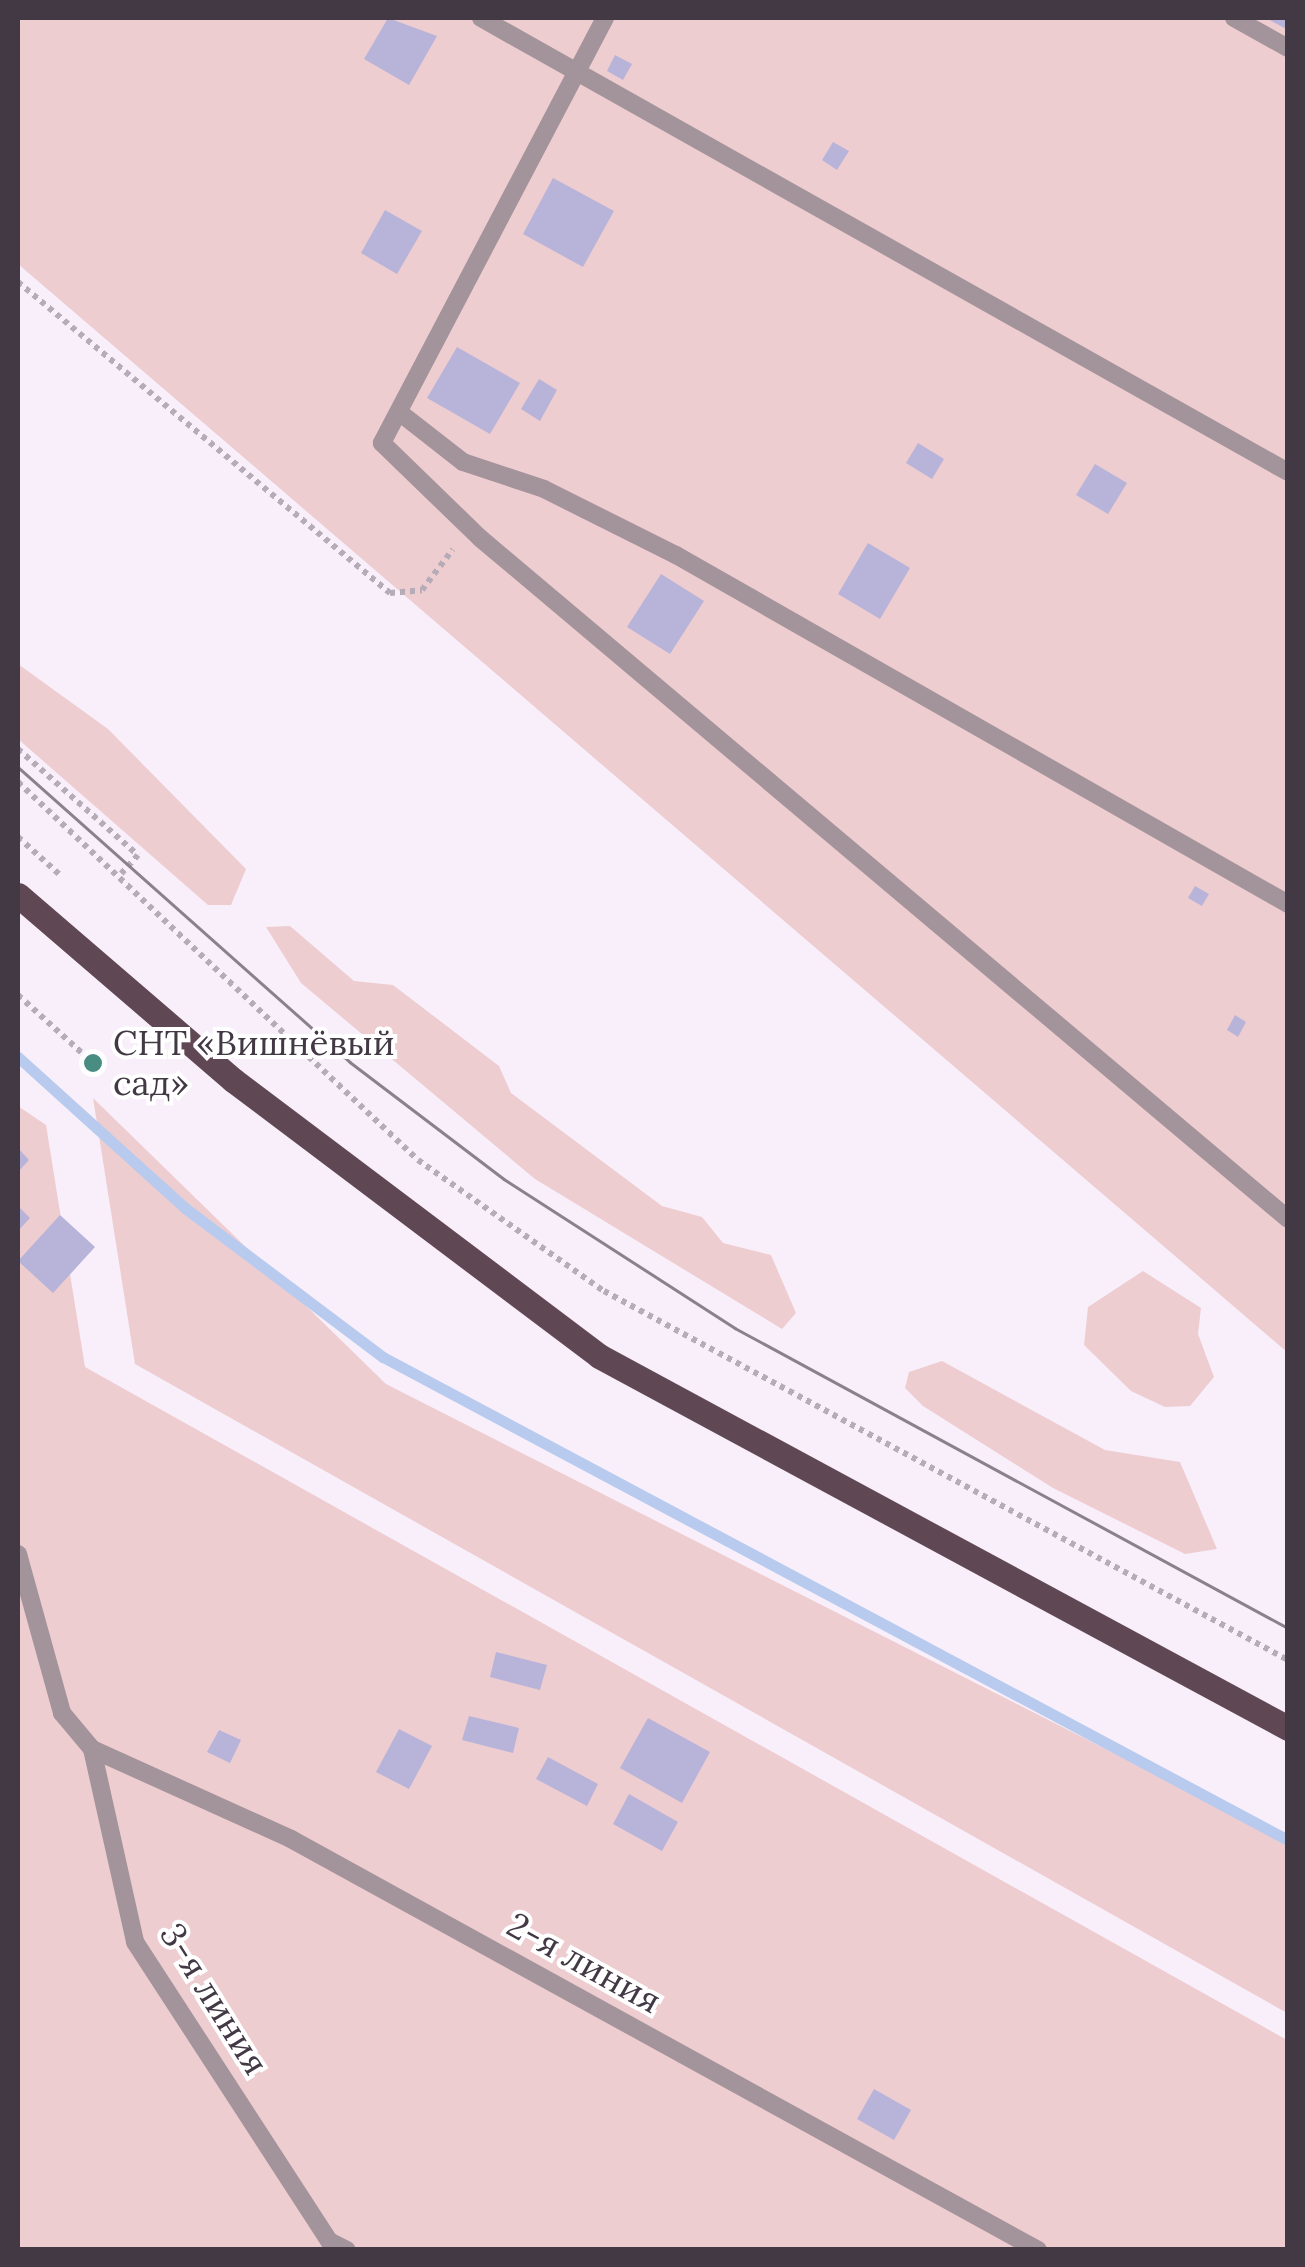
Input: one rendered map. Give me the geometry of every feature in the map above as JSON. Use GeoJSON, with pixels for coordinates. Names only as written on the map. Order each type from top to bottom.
{"type":"FeatureCollection","features":[{"type":"Feature","properties":{"kind":"main road"},"geometry":{"type":"LineString","coordinates":[[18,895],[233,1080],[598,1356],[1288,1728]]}},
{"type":"Feature","properties":{"kind":"lane"},"geometry":{"type":"LineString","coordinates":[[481,18],[1288,472]]}},
{"type":"Feature","properties":{"kind":"lane"},"geometry":{"type":"LineString","coordinates":[[606,18],[382,442],[470,528],[1288,1219]]}},
{"type":"Feature","properties":{"kind":"lane"},"geometry":{"type":"LineString","coordinates":[[1234,18],[1288,48]]}},
{"type":"Feature","properties":{"kind":"lane"},"geometry":{"type":"LineString","coordinates":[[399,412],[463,462],[544,489],[676,555],[1288,904]]}},
{"type":"Feature","properties":{"kind":"lane"},"geometry":{"type":"LineString","coordinates":[[18,1554],[62,1714],[92,1749]]}},
{"type":"Feature","properties":{"kind":"lane","name":"3-я линия"},"geometry":{"type":"LineString","coordinates":[[92,1749],[135,1942],[337,2247]]}},
{"type":"Feature","properties":{"kind":"lane","name":"2-я линия"},"geometry":{"type":"LineString","coordinates":[[92,1749],[291,1839],[1038,2250]]}},
{"type":"Feature","properties":{"kind":"path"},"geometry":{"type":"LineString","coordinates":[[18,282],[390,593],[422,590],[470,528]]}},
{"type":"Feature","properties":{"kind":"path"},"geometry":{"type":"LineString","coordinates":[[18,749],[138,855],[122,874]]}},
{"type":"Feature","properties":{"kind":"path"},"geometry":{"type":"LineString","coordinates":[[18,782],[122,874],[418,1160],[604,1291],[1288,1660]]}},
{"type":"Feature","properties":{"kind":"path"},"geometry":{"type":"LineString","coordinates":[[18,837],[60,875]]}},
{"type":"Feature","properties":{"kind":"path"},"geometry":{"type":"LineString","coordinates":[[18,995],[93,1063]]}},
{"type":"Feature","properties":{"kind":"shaded area"},"geometry":{"type":"Polygon","coordinates":[[[18,18],[1287,18],[1287,1352],[18,264],[18,18]]]}},
{"type":"Feature","properties":{"kind":"shaded area"},"geometry":{"type":"Polygon","coordinates":[[[18,664],[108,729],[246,869],[231,905],[208,905],[18,739],[18,664]]]}},
{"type":"Feature","properties":{"kind":"shaded area"},"geometry":{"type":"Polygon","coordinates":[[[290,926],[354,981],[393,985],[499,1066],[511,1093],[662,1206],[702,1217],[723,1243],[771,1255],[796,1313],[782,1329],[535,1179],[301,983],[266,927],[290,926]]]}},
{"type":"Feature","properties":{"kind":"shaded area"},"geometry":{"type":"Polygon","coordinates":[[[93,1098],[386,1384],[1287,1841],[1287,2013],[135,1364],[93,1098]]]}},
{"type":"Feature","properties":{"kind":"shaded area"},"geometry":{"type":"Polygon","coordinates":[[[18,1106],[46,1125],[85,1367],[1287,2040],[1287,2249],[18,2249],[18,1106]]]}},
{"type":"Feature","properties":{"kind":"shaded area"},"geometry":{"type":"Polygon","coordinates":[[[1143,1271],[1201,1308],[1198,1334],[1214,1377],[1190,1406],[1165,1407],[1131,1391],[1084,1345],[1088,1307],[1143,1271]]]}},
{"type":"Feature","properties":{"kind":"shaded area"},"geometry":{"type":"Polygon","coordinates":[[[942,1361],[1105,1450],[1180,1462],[1217,1549],[1185,1554],[1053,1488],[923,1406],[905,1388],[909,1372],[942,1361]]]}},
{"type":"Feature","properties":{"kind":"building"},"geometry":{"type":"Polygon","coordinates":[[[388,18],[437,36],[409,85],[364,59],[388,18]]]}},
{"type":"Feature","properties":{"kind":"building"},"geometry":{"type":"Polygon","coordinates":[[[1266,18],[1288,18],[1288,30],[1266,18]]]}},
{"type":"Feature","properties":{"kind":"building"},"geometry":{"type":"Polygon","coordinates":[[[615,55],[632,64],[623,80],[607,71],[615,55]]]}},
{"type":"Feature","properties":{"kind":"building"},"geometry":{"type":"Polygon","coordinates":[[[833,142],[849,151],[837,170],[822,160],[833,142]]]}},
{"type":"Feature","properties":{"kind":"building"},"geometry":{"type":"Polygon","coordinates":[[[553,178],[614,211],[583,267],[523,234],[553,178]]]}},
{"type":"Feature","properties":{"kind":"building"},"geometry":{"type":"Polygon","coordinates":[[[385,210],[422,231],[397,274],[361,253],[385,210]]]}},
{"type":"Feature","properties":{"kind":"building"},"geometry":{"type":"Polygon","coordinates":[[[457,347],[520,383],[490,434],[427,398],[457,347]]]}},
{"type":"Feature","properties":{"kind":"building"},"geometry":{"type":"Polygon","coordinates":[[[539,379],[557,390],[540,421],[521,409],[539,379]]]}},
{"type":"Feature","properties":{"kind":"building"},"geometry":{"type":"Polygon","coordinates":[[[918,443],[944,459],[932,479],[906,463],[918,443]]]}},
{"type":"Feature","properties":{"kind":"building"},"geometry":{"type":"Polygon","coordinates":[[[1095,464],[1127,483],[1108,514],[1076,495],[1095,464]]]}},
{"type":"Feature","properties":{"kind":"building"},"geometry":{"type":"Polygon","coordinates":[[[868,543],[910,568],[880,619],[838,594],[868,543]]]}},
{"type":"Feature","properties":{"kind":"building"},"geometry":{"type":"Polygon","coordinates":[[[661,574],[704,601],[670,654],[627,627],[661,574]]]}},
{"type":"Feature","properties":{"kind":"building"},"geometry":{"type":"Polygon","coordinates":[[[1195,886],[1209,894],[1202,906],[1188,898],[1195,886]]]}},
{"type":"Feature","properties":{"kind":"building"},"geometry":{"type":"Polygon","coordinates":[[[1235,1015],[1246,1022],[1238,1037],[1227,1030],[1235,1015]]]}},
{"type":"Feature","properties":{"kind":"building"},"geometry":{"type":"Polygon","coordinates":[[[18,1148],[29,1160],[18,1172],[18,1148]]]}},
{"type":"Feature","properties":{"kind":"building"},"geometry":{"type":"Polygon","coordinates":[[[18,1206],[30,1218],[18,1231],[18,1206]]]}},
{"type":"Feature","properties":{"kind":"building"},"geometry":{"type":"Polygon","coordinates":[[[60,1215],[95,1247],[53,1293],[18,1261],[60,1215]]]}},
{"type":"Feature","properties":{"kind":"building"},"geometry":{"type":"Polygon","coordinates":[[[496,1652],[547,1665],[540,1690],[490,1677],[496,1652]]]}},
{"type":"Feature","properties":{"kind":"building"},"geometry":{"type":"Polygon","coordinates":[[[469,1716],[519,1728],[513,1753],[462,1740],[469,1716]]]}},
{"type":"Feature","properties":{"kind":"building"},"geometry":{"type":"Polygon","coordinates":[[[648,1718],[710,1752],[682,1803],[620,1768],[648,1718]]]}},
{"type":"Feature","properties":{"kind":"building"},"geometry":{"type":"Polygon","coordinates":[[[399,1729],[432,1746],[409,1789],[376,1772],[399,1729]]]}},
{"type":"Feature","properties":{"kind":"building"},"geometry":{"type":"Polygon","coordinates":[[[219,1730],[241,1740],[230,1763],[207,1752],[219,1730]]]}},
{"type":"Feature","properties":{"kind":"building"},"geometry":{"type":"Polygon","coordinates":[[[548,1757],[598,1784],[587,1806],[536,1779],[548,1757]]]}},
{"type":"Feature","properties":{"kind":"building"},"geometry":{"type":"Polygon","coordinates":[[[629,1794],[678,1822],[662,1851],[613,1824],[629,1794]]]}},
{"type":"Feature","properties":{"kind":"building"},"geometry":{"type":"Polygon","coordinates":[[[874,2089],[911,2110],[894,2140],[857,2119],[874,2089]]]}},
{"type":"Feature","properties":{"kind":"waterway"},"geometry":{"type":"LineString","coordinates":[[18,1057],[185,1208],[383,1357],[1288,1840]]}},
{"type":"Feature","properties":{"kind":"tram line"},"geometry":{"type":"LineString","coordinates":[[18,767],[350,1062],[504,1179],[735,1328],[1288,1628]]}},
{"type":"Feature","properties":{"kind":"place","name":"СНТ «Вишнёвый сад»"},"geometry":{"type":"Point","coordinates":[93,1063]}}]}
